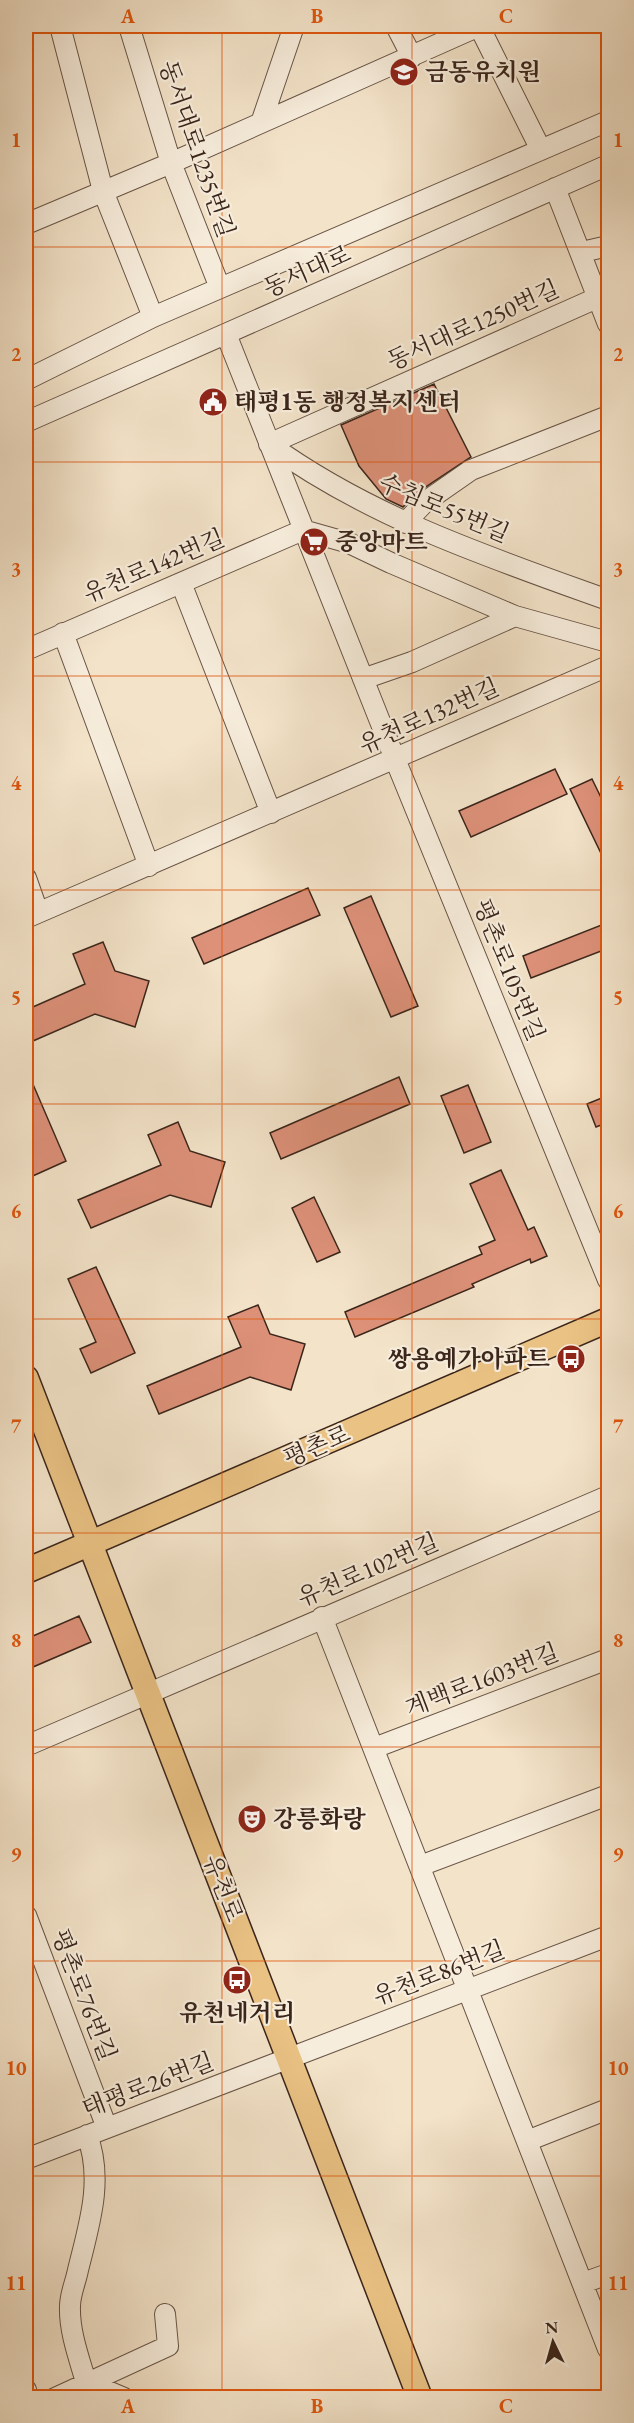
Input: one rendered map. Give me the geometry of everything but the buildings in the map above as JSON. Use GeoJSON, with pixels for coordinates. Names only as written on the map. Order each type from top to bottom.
{"type":"FeatureCollection","features":[{"type":"Feature","properties":{"kind":"main road","name":"평촌로"},"geometry":{"type":"LineString","coordinates":[[26,1571],[609,1320]]}},
{"type":"Feature","properties":{"kind":"main road","name":"유천로"},"geometry":{"type":"LineString","coordinates":[[26,1378],[420,2397]]}},
{"type":"Feature","properties":{"kind":"street"},"geometry":{"type":"LineString","coordinates":[[60,26],[103,191],[153,317]]}},
{"type":"Feature","properties":{"kind":"street","name":"동서대로1235번길"},"geometry":{"type":"LineString","coordinates":[[129,26],[171,163],[220,288]]}},
{"type":"Feature","properties":{"kind":"street"},"geometry":{"type":"LineString","coordinates":[[261,123],[294,26]]}},
{"type":"Feature","properties":{"kind":"street"},"geometry":{"type":"LineString","coordinates":[[396,26],[412,57]]}},
{"type":"Feature","properties":{"kind":"street"},"geometry":{"type":"LineString","coordinates":[[26,224],[171,163],[479,26],[541,150]]}},
{"type":"Feature","properties":{"kind":"street","name":"동서대로"},"geometry":{"type":"LineString","coordinates":[[26,380],[153,317],[609,121]]}},
{"type":"Feature","properties":{"kind":"street","name":"동서대로"},"geometry":{"type":"LineString","coordinates":[[26,422],[609,165]]}},
{"type":"Feature","properties":{"kind":"street","name":"동서대로1250번길"},"geometry":{"type":"LineString","coordinates":[[555,188],[609,324]]}},
{"type":"Feature","properties":{"kind":"street"},"geometry":{"type":"LineString","coordinates":[[582,252],[609,246]]}},
{"type":"Feature","properties":{"kind":"street","name":"동서대로1250번길"},"geometry":{"type":"LineString","coordinates":[[269,444],[599,297]]}},
{"type":"Feature","properties":{"kind":"street","name":"평촌로105번길"},"geometry":{"type":"LineString","coordinates":[[226,334],[363,680],[609,1280]]}},
{"type":"Feature","properties":{"kind":"street"},"geometry":{"type":"LineString","coordinates":[[405,523],[425,502],[471,470],[609,416]]}},
{"type":"Feature","properties":{"kind":"street","name":"수침로55번길"},"geometry":{"type":"LineString","coordinates":[[269,444],[306,471],[405,523],[491,558],[609,600]]}},
{"type":"Feature","properties":{"kind":"street"},"geometry":{"type":"LineString","coordinates":[[303,530],[349,543],[515,616],[609,642]]}},
{"type":"Feature","properties":{"kind":"street","name":"유천로142번길"},"geometry":{"type":"LineString","coordinates":[[26,650],[303,530]]}},
{"type":"Feature","properties":{"kind":"street"},"geometry":{"type":"LineString","coordinates":[[181,583],[271,813]]}},
{"type":"Feature","properties":{"kind":"street"},"geometry":{"type":"LineString","coordinates":[[363,680],[412,662],[515,616]]}},
{"type":"Feature","properties":{"kind":"street"},"geometry":{"type":"LineString","coordinates":[[63,633],[149,866]]}},
{"type":"Feature","properties":{"kind":"street","name":"유천로132번길"},"geometry":{"type":"LineString","coordinates":[[26,878],[32,915],[609,666]]}},
{"type":"Feature","properties":{"kind":"street","name":"유천로102번길"},"geometry":{"type":"LineString","coordinates":[[26,1746],[322,1617],[608,1498]]}},
{"type":"Feature","properties":{"kind":"street"},"geometry":{"type":"LineString","coordinates":[[322,1617],[609,2349]]}},
{"type":"Feature","properties":{"kind":"street","name":"계백로1603번길"},"geometry":{"type":"LineString","coordinates":[[374,1748],[609,1659]]}},
{"type":"Feature","properties":{"kind":"street"},"geometry":{"type":"LineString","coordinates":[[420,1866],[609,1795]]}},
{"type":"Feature","properties":{"kind":"street","name":"평촌로76번길"},"geometry":{"type":"LineString","coordinates":[[26,1915],[107,2128]]}},
{"type":"Feature","properties":{"kind":"street","name":"유천로86번길"},"geometry":{"type":"LineString","coordinates":[[289,2058],[609,1936]]}},
{"type":"Feature","properties":{"kind":"street","name":"태평로26번길"},"geometry":{"type":"LineString","coordinates":[[26,2159],[289,2058]]}},
{"type":"Feature","properties":{"kind":"street"},"geometry":{"type":"LineString","coordinates":[[527,2141],[609,2109]]}},
{"type":"Feature","properties":{"kind":"street"},"geometry":{"type":"LineString","coordinates":[[86,2382],[75,2344],[70,2305],[93,2208],[96,2179],[93,2151],[87,2135]]}},
{"type":"Feature","properties":{"kind":"street"},"geometry":{"type":"LineString","coordinates":[[583,2283],[609,2274]]}},
{"type":"Feature","properties":{"kind":"street"},"geometry":{"type":"LineString","coordinates":[[55,2397],[168,2346],[165,2314]]}},
{"type":"Feature","properties":{"kind":"street"},"geometry":{"type":"LineString","coordinates":[[86,2382],[124,2397]]}},
{"type":"Feature","properties":{"kind":"street"},"geometry":{"type":"LineString","coordinates":[[26,2390],[28,2397]]}},
{"type":"Feature","properties":{"kind":"place","name":"금동유치원"},"geometry":{"type":"Point","coordinates":[404,72]}},
{"type":"Feature","properties":{"kind":"place","name":"태평1동 행정복지센터"},"geometry":{"type":"Point","coordinates":[213,402]}},
{"type":"Feature","properties":{"kind":"place","name":"중앙마트"},"geometry":{"type":"Point","coordinates":[314,542]}},
{"type":"Feature","properties":{"kind":"place","name":"쌍용예가아파트"},"geometry":{"type":"Point","coordinates":[571,1359]}},
{"type":"Feature","properties":{"kind":"place","name":"강릉화랑"},"geometry":{"type":"Point","coordinates":[252,1819]}},
{"type":"Feature","properties":{"kind":"place","name":"유천네거리"},"geometry":{"type":"Point","coordinates":[237,1980]}}]}
